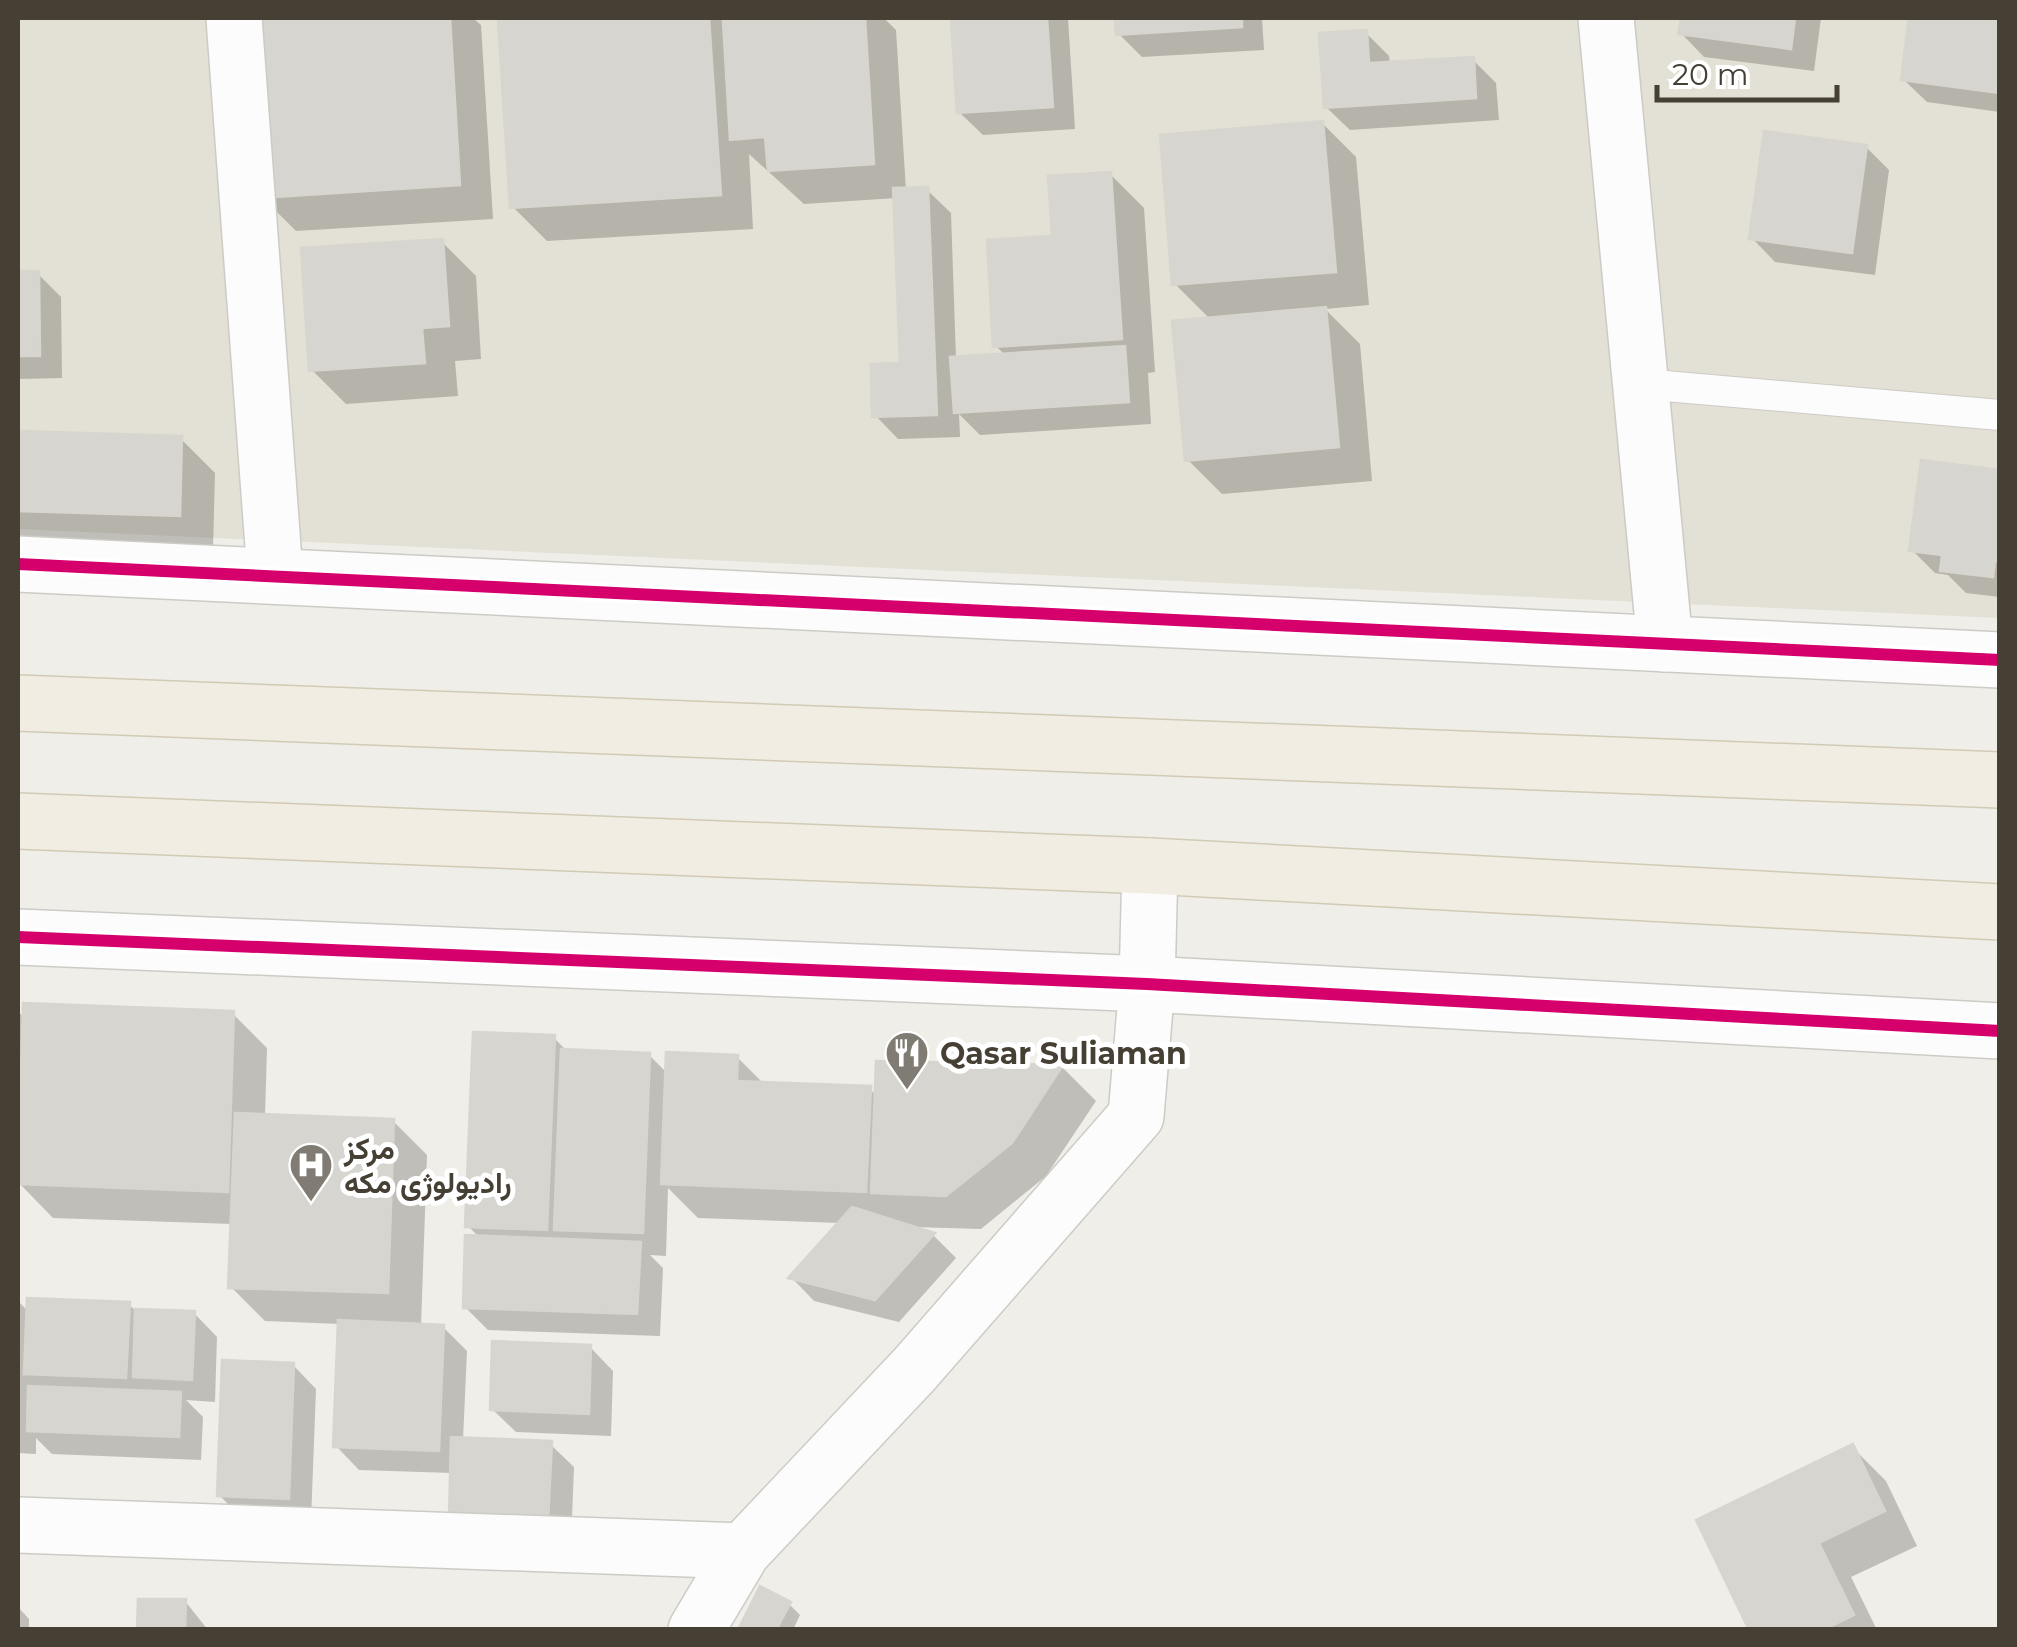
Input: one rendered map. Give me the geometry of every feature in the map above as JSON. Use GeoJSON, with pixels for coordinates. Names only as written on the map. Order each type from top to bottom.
{"type":"FeatureCollection","features":[{"type":"Feature","properties":{"kind":"main road"},"geometry":{"type":"LineString","coordinates":[[18,703],[2000,780]]}},
{"type":"Feature","properties":{"kind":"main road"},"geometry":{"type":"LineString","coordinates":[[18,821],[1150,866],[2000,912]]}},
{"type":"Feature","properties":{"kind":"street"},"geometry":{"type":"LineString","coordinates":[[234,18],[275,574]]}},
{"type":"Feature","properties":{"kind":"street"},"geometry":{"type":"LineString","coordinates":[[1606,18],[1665,644]]}},
{"type":"Feature","properties":{"kind":"street"},"geometry":{"type":"LineString","coordinates":[[18,564],[2000,660]]}},
{"type":"Feature","properties":{"kind":"street"},"geometry":{"type":"LineString","coordinates":[[696,1630],[743,1551],[914,1370],[1136,1116],[1148,984],[1150,866]]}},
{"type":"Feature","properties":{"kind":"street"},"geometry":{"type":"LineString","coordinates":[[18,937],[1148,984],[2000,1031]]}},
{"type":"Feature","properties":{"kind":"street"},"geometry":{"type":"LineString","coordinates":[[18,1526],[743,1551]]}},
{"type":"Feature","properties":{"kind":"lane"},"geometry":{"type":"LineString","coordinates":[[1642,384],[2000,415]]}},
{"type":"Feature","properties":{"kind":"shaded area"},"geometry":{"type":"Polygon","coordinates":[[[18,18],[1999,18],[1999,618],[18,529],[18,18]]]}},
{"type":"Feature","properties":{"kind":"building"},"geometry":{"type":"Polygon","coordinates":[[[248,18],[450,18],[460,185],[260,198],[248,18]]]}},
{"type":"Feature","properties":{"kind":"building"},"geometry":{"type":"Polygon","coordinates":[[[498,18],[709,18],[721,195],[510,208],[498,18]]]}},
{"type":"Feature","properties":{"kind":"building"},"geometry":{"type":"Polygon","coordinates":[[[865,18],[874,164],[768,171],[765,137],[730,140],[723,21],[865,18]]]}},
{"type":"Feature","properties":{"kind":"building"},"geometry":{"type":"Polygon","coordinates":[[[951,18],[1047,18],[1053,107],[957,113],[951,18]]]}},
{"type":"Feature","properties":{"kind":"building"},"geometry":{"type":"Polygon","coordinates":[[[1115,18],[1242,18],[1242,27],[1116,35],[1115,18]]]}},
{"type":"Feature","properties":{"kind":"building"},"geometry":{"type":"Polygon","coordinates":[[[1681,18],[1795,18],[1791,49],[1678,34],[1681,18]]]}},
{"type":"Feature","properties":{"kind":"building"},"geometry":{"type":"Polygon","coordinates":[[[1909,18],[2000,18],[2000,93],[1901,80],[1909,18]]]}},
{"type":"Feature","properties":{"kind":"building"},"geometry":{"type":"Polygon","coordinates":[[[1367,30],[1369,63],[1474,57],[1476,98],[1324,108],[1319,33],[1367,30]]]}},
{"type":"Feature","properties":{"kind":"building"},"geometry":{"type":"Polygon","coordinates":[[[1323,121],[1336,272],[1172,285],[1160,135],[1323,121]]]}},
{"type":"Feature","properties":{"kind":"building"},"geometry":{"type":"Polygon","coordinates":[[[1764,131],[1867,145],[1852,253],[1749,239],[1764,131]]]}},
{"type":"Feature","properties":{"kind":"building"},"geometry":{"type":"Polygon","coordinates":[[[1111,172],[1122,339],[993,347],[987,240],[1052,236],[1048,176],[1111,172]]]}},
{"type":"Feature","properties":{"kind":"building"},"geometry":{"type":"Polygon","coordinates":[[[928,187],[937,415],[872,417],[871,364],[900,363],[893,188],[928,187]]]}},
{"type":"Feature","properties":{"kind":"building"},"geometry":{"type":"Polygon","coordinates":[[[443,239],[449,326],[422,328],[425,363],[309,371],[301,248],[443,239]]]}},
{"type":"Feature","properties":{"kind":"building"},"geometry":{"type":"Polygon","coordinates":[[[18,271],[39,271],[40,356],[18,356],[18,271]]]}},
{"type":"Feature","properties":{"kind":"building"},"geometry":{"type":"Polygon","coordinates":[[[1326,307],[1339,447],[1185,461],[1172,321],[1326,307]]]}},
{"type":"Feature","properties":{"kind":"building"},"geometry":{"type":"Polygon","coordinates":[[[1125,346],[1129,402],[954,413],[950,357],[1125,346]]]}},
{"type":"Feature","properties":{"kind":"building"},"geometry":{"type":"Polygon","coordinates":[[[18,431],[182,436],[180,516],[18,511],[18,431]]]}},
{"type":"Feature","properties":{"kind":"building"},"geometry":{"type":"Polygon","coordinates":[[[1921,460],[2000,470],[2000,562],[1995,561],[1993,577],[1940,571],[1942,555],[1909,551],[1921,460]]]}},
{"type":"Feature","properties":{"kind":"building"},"geometry":{"type":"Polygon","coordinates":[[[23,1003],[234,1011],[228,1192],[18,1184],[23,1003]]]}},
{"type":"Feature","properties":{"kind":"building"},"geometry":{"type":"Polygon","coordinates":[[[473,1032],[555,1035],[547,1230],[465,1227],[473,1032]]]}},
{"type":"Feature","properties":{"kind":"building"},"geometry":{"type":"Polygon","coordinates":[[[561,1049],[650,1053],[643,1233],[554,1230],[561,1049]]]}},
{"type":"Feature","properties":{"kind":"building"},"geometry":{"type":"Polygon","coordinates":[[[666,1052],[738,1055],[737,1081],[871,1086],[866,1192],[661,1184],[666,1052]]]}},
{"type":"Feature","properties":{"kind":"building"},"geometry":{"type":"Polygon","coordinates":[[[876,1061],[1063,1065],[1012,1143],[946,1196],[871,1193],[876,1061]]]}},
{"type":"Feature","properties":{"kind":"building","name":"مرکز رادیولوژی مکه"},"geometry":{"type":"Polygon","coordinates":[[[235,1113],[394,1119],[388,1293],[228,1288],[235,1113]]]}},
{"type":"Feature","properties":{"kind":"building"},"geometry":{"type":"Polygon","coordinates":[[[852,1207],[935,1233],[875,1300],[788,1278],[852,1207]]]}},
{"type":"Feature","properties":{"kind":"building"},"geometry":{"type":"Polygon","coordinates":[[[465,1235],[641,1242],[637,1314],[463,1308],[465,1235]]]}},
{"type":"Feature","properties":{"kind":"building"},"geometry":{"type":"Polygon","coordinates":[[[27,1298],[130,1302],[126,1378],[24,1374],[27,1298]]]}},
{"type":"Feature","properties":{"kind":"building"},"geometry":{"type":"Polygon","coordinates":[[[135,1309],[195,1311],[192,1380],[133,1377],[135,1309]]]}},
{"type":"Feature","properties":{"kind":"building"},"geometry":{"type":"Polygon","coordinates":[[[338,1320],[444,1325],[439,1451],[333,1447],[338,1320]]]}},
{"type":"Feature","properties":{"kind":"building"},"geometry":{"type":"Polygon","coordinates":[[[492,1341],[591,1345],[589,1414],[490,1410],[492,1341]]]}},
{"type":"Feature","properties":{"kind":"building"},"geometry":{"type":"Polygon","coordinates":[[[222,1360],[294,1363],[289,1499],[217,1496],[222,1360]]]}},
{"type":"Feature","properties":{"kind":"building"},"geometry":{"type":"Polygon","coordinates":[[[28,1386],[181,1392],[179,1437],[27,1431],[28,1386]]]}},
{"type":"Feature","properties":{"kind":"building"},"geometry":{"type":"Polygon","coordinates":[[[451,1437],[552,1441],[548,1522],[449,1518],[451,1437]]]}},
{"type":"Feature","properties":{"kind":"building"},"geometry":{"type":"Polygon","coordinates":[[[1853,1444],[1885,1511],[1819,1543],[1854,1615],[1823,1630],[1749,1630],[1696,1520],[1853,1444]]]}},
{"type":"Feature","properties":{"kind":"building"},"geometry":{"type":"Polygon","coordinates":[[[760,1586],[791,1602],[776,1630],[738,1630],[760,1586]]]}},
{"type":"Feature","properties":{"kind":"building"},"geometry":{"type":"Polygon","coordinates":[[[138,1599],[186,1599],[185,1630],[137,1630],[138,1599]]]}},
{"type":"Feature","properties":{"kind":"cycle path"},"geometry":{"type":"LineString","coordinates":[[18,564],[2000,660]]}},
{"type":"Feature","properties":{"kind":"cycle path"},"geometry":{"type":"LineString","coordinates":[[18,937],[1147,984],[2000,1031]]}},
{"type":"Feature","properties":{"kind":"place","name":"Qasar Suliaman"},"geometry":{"type":"Point","coordinates":[907,1091]}},
{"type":"Feature","properties":{"kind":"place","name":"مرکز رادیولوژی مکه"},"geometry":{"type":"Point","coordinates":[311,1203]}}]}
